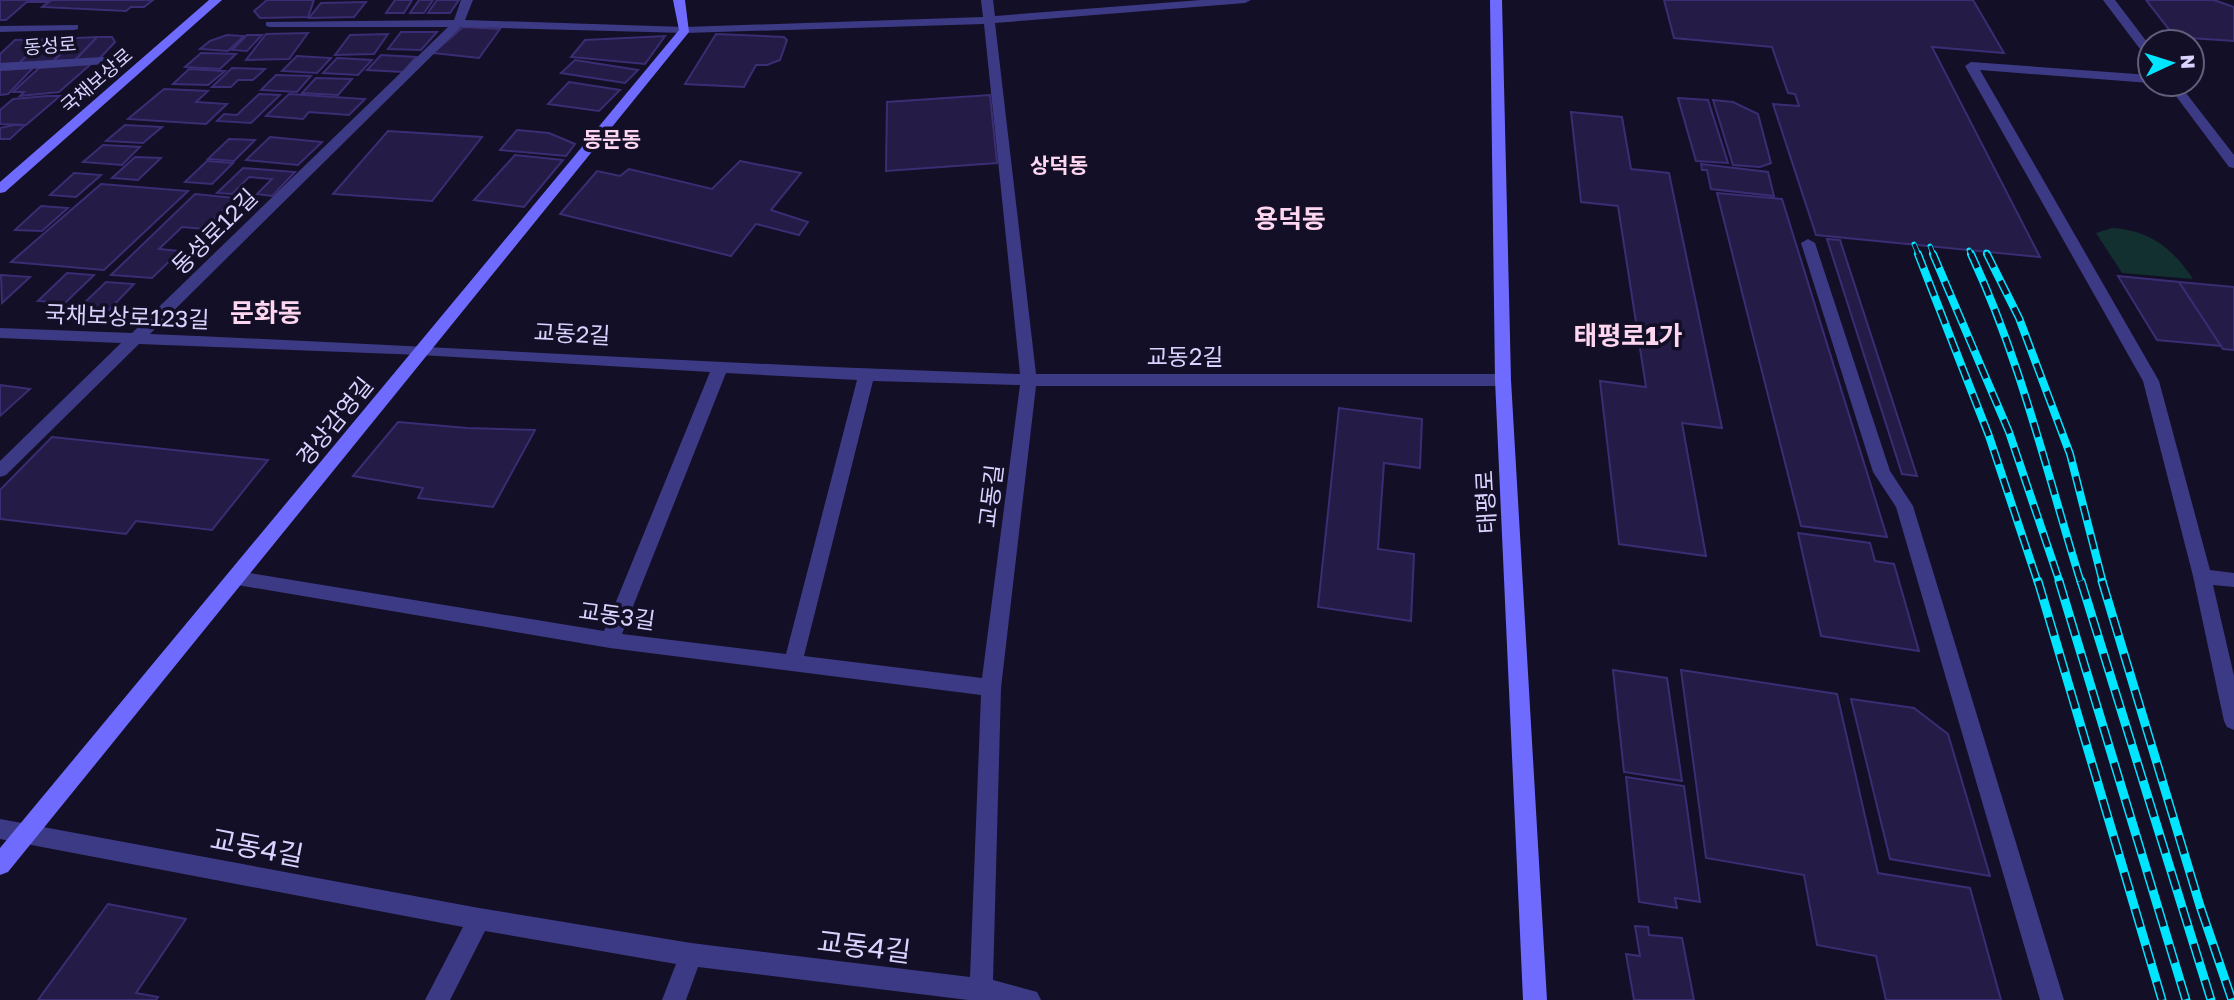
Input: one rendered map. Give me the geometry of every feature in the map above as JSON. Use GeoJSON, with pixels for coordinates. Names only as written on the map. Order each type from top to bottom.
{"type":"FeatureCollection","features":[{"type":"Feature","properties":{"kind":"main road","name":"국채보상로"},"geometry":{"type":"LineString","coordinates":[[0,189],[216,0]]}},
{"type":"Feature","properties":{"kind":"main road"},"geometry":{"type":"LineString","coordinates":[[679,0],[685,30]]}},
{"type":"Feature","properties":{"kind":"main road","name":"태평로"},"geometry":{"type":"LineString","coordinates":[[1496,0],[1503,380],[1535,1000]]}},
{"type":"Feature","properties":{"kind":"main road","name":"경상감영길"},"geometry":{"type":"LineString","coordinates":[[0,865],[685,30]]}},
{"type":"Feature","properties":{"kind":"street"},"geometry":{"type":"LineString","coordinates":[[458,23],[467,0]]}},
{"type":"Feature","properties":{"kind":"street","name":"교동길"},"geometry":{"type":"LineString","coordinates":[[982,995],[991,688],[1029,380],[987,0]]}},
{"type":"Feature","properties":{"kind":"street"},"geometry":{"type":"LineString","coordinates":[[270,24],[458,23],[685,30],[989,20],[1245,0]]}},
{"type":"Feature","properties":{"kind":"street"},"geometry":{"type":"LineString","coordinates":[[2109,0],[2136,36]]}},
{"type":"Feature","properties":{"kind":"street","name":"동성로12길"},"geometry":{"type":"LineString","coordinates":[[0,471],[458,23]]}},
{"type":"Feature","properties":{"kind":"street","name":"동성로"},"geometry":{"type":"LineString","coordinates":[[0,29],[74,27]]}},
{"type":"Feature","properties":{"kind":"street","name":"동성로"},"geometry":{"type":"LineString","coordinates":[[0,67],[103,61]]}},
{"type":"Feature","properties":{"kind":"street"},"geometry":{"type":"LineString","coordinates":[[2136,78],[1971,66],[2151,381],[2202,576],[2234,721]]}},
{"type":"Feature","properties":{"kind":"street"},"geometry":{"type":"LineString","coordinates":[[2184,98],[2234,164]]}},
{"type":"Feature","properties":{"kind":"street"},"geometry":{"type":"LineString","coordinates":[[1808,243],[1882,472],[1904,506],[2052,1000]]}},
{"type":"Feature","properties":{"kind":"street","name":"국채보상로123길"},"geometry":{"type":"LineString","coordinates":[[0,334],[421,350]]}},
{"type":"Feature","properties":{"kind":"street","name":"교동2길"},"geometry":{"type":"LineString","coordinates":[[421,350],[866,375],[1029,380],[1503,380]]}},
{"type":"Feature","properties":{"kind":"street"},"geometry":{"type":"LineString","coordinates":[[610,640],[721,365]]}},
{"type":"Feature","properties":{"kind":"street"},"geometry":{"type":"LineString","coordinates":[[793,663],[866,375]]}},
{"type":"Feature","properties":{"kind":"street"},"geometry":{"type":"LineString","coordinates":[[2202,576],[2234,580]]}},
{"type":"Feature","properties":{"kind":"street","name":"교동3길"},"geometry":{"type":"LineString","coordinates":[[237,578],[610,640],[991,688]]}},
{"type":"Feature","properties":{"kind":"street","name":"교동4길"},"geometry":{"type":"LineString","coordinates":[[0,829],[479,919],[691,955],[1029,1000]]}},
{"type":"Feature","properties":{"kind":"street"},"geometry":{"type":"LineString","coordinates":[[437,1000],[479,919]]}},
{"type":"Feature","properties":{"kind":"street"},"geometry":{"type":"LineString","coordinates":[[674,1000],[691,955]]}},
{"type":"Feature","properties":{"kind":"green space"},"geometry":{"type":"Polygon","coordinates":[[[2112,228],[2138,233],[2159,243],[2169,250],[2193,279],[2122,273],[2096,233],[2112,228]]]}},
{"type":"Feature","properties":{"kind":"building"},"geometry":{"type":"Polygon","coordinates":[[[0,0],[29,0],[6,20],[0,20],[0,0]]]}},
{"type":"Feature","properties":{"kind":"building"},"geometry":{"type":"Polygon","coordinates":[[[153,0],[144,7],[131,7],[126,11],[42,7],[49,2],[28,2],[153,0]]]}},
{"type":"Feature","properties":{"kind":"building"},"geometry":{"type":"Polygon","coordinates":[[[267,0],[314,0],[308,17],[260,18],[254,11],[267,0]]]}},
{"type":"Feature","properties":{"kind":"building"},"geometry":{"type":"Polygon","coordinates":[[[395,0],[412,0],[404,13],[386,13],[395,0]]]}},
{"type":"Feature","properties":{"kind":"building"},"geometry":{"type":"Polygon","coordinates":[[[419,0],[433,0],[424,13],[410,13],[419,0]]]}},
{"type":"Feature","properties":{"kind":"building"},"geometry":{"type":"Polygon","coordinates":[[[437,0],[459,0],[450,13],[428,13],[437,0]]]}},
{"type":"Feature","properties":{"kind":"building"},"geometry":{"type":"Polygon","coordinates":[[[1664,0],[1973,0],[2004,53],[1932,47],[2040,257],[1816,235],[1773,104],[1799,106],[1795,94],[1788,93],[1772,47],[1674,38],[1664,0]]]}},
{"type":"Feature","properties":{"kind":"building"},"geometry":{"type":"Polygon","coordinates":[[[2146,0],[2214,0],[2234,7],[2234,41],[2206,39],[2206,28],[2168,28],[2146,0]]]}},
{"type":"Feature","properties":{"kind":"building"},"geometry":{"type":"Polygon","coordinates":[[[366,2],[354,17],[309,18],[321,3],[366,2]]]}},
{"type":"Feature","properties":{"kind":"building"},"geometry":{"type":"Polygon","coordinates":[[[463,27],[500,29],[479,58],[433,53],[463,27]]]}},
{"type":"Feature","properties":{"kind":"building"},"geometry":{"type":"Polygon","coordinates":[[[401,32],[437,32],[421,50],[388,49],[401,32]]]}},
{"type":"Feature","properties":{"kind":"building"},"geometry":{"type":"Polygon","coordinates":[[[308,33],[289,59],[246,60],[266,34],[308,33]]]}},
{"type":"Feature","properties":{"kind":"building"},"geometry":{"type":"Polygon","coordinates":[[[388,34],[374,54],[335,55],[350,35],[388,34]]]}},
{"type":"Feature","properties":{"kind":"building"},"geometry":{"type":"Polygon","coordinates":[[[716,34],[784,37],[787,40],[780,60],[767,65],[756,65],[744,87],[685,84],[716,34]]]}},
{"type":"Feature","properties":{"kind":"building"},"geometry":{"type":"Polygon","coordinates":[[[227,35],[244,36],[228,51],[200,49],[210,41],[227,35]]]}},
{"type":"Feature","properties":{"kind":"building"},"geometry":{"type":"Polygon","coordinates":[[[247,35],[262,35],[247,51],[232,50],[247,35]]]}},
{"type":"Feature","properties":{"kind":"building"},"geometry":{"type":"Polygon","coordinates":[[[665,36],[645,64],[571,57],[585,40],[665,36]]]}},
{"type":"Feature","properties":{"kind":"building"},"geometry":{"type":"Polygon","coordinates":[[[97,37],[112,37],[115,42],[98,60],[74,61],[97,37]]]}},
{"type":"Feature","properties":{"kind":"building"},"geometry":{"type":"Polygon","coordinates":[[[97,37],[74,61],[53,62],[76,38],[97,37]]]}},
{"type":"Feature","properties":{"kind":"building"},"geometry":{"type":"Polygon","coordinates":[[[76,38],[52,62],[19,63],[45,39],[76,38]]]}},
{"type":"Feature","properties":{"kind":"building"},"geometry":{"type":"Polygon","coordinates":[[[44,39],[19,63],[0,64],[0,54],[15,40],[44,39]]]}},
{"type":"Feature","properties":{"kind":"building"},"geometry":{"type":"Polygon","coordinates":[[[201,53],[236,54],[220,69],[185,67],[201,53]]]}},
{"type":"Feature","properties":{"kind":"building"},"geometry":{"type":"Polygon","coordinates":[[[381,55],[416,57],[403,72],[367,70],[381,55]]]}},
{"type":"Feature","properties":{"kind":"building"},"geometry":{"type":"Polygon","coordinates":[[[297,56],[331,58],[317,73],[282,71],[297,56]]]}},
{"type":"Feature","properties":{"kind":"building"},"geometry":{"type":"Polygon","coordinates":[[[337,58],[372,60],[358,75],[323,73],[337,58]]]}},
{"type":"Feature","properties":{"kind":"building"},"geometry":{"type":"Polygon","coordinates":[[[575,60],[638,70],[625,83],[561,73],[575,60]]]}},
{"type":"Feature","properties":{"kind":"building"},"geometry":{"type":"Polygon","coordinates":[[[91,64],[59,92],[20,96],[24,92],[13,92],[39,68],[91,64]]]}},
{"type":"Feature","properties":{"kind":"building"},"geometry":{"type":"Polygon","coordinates":[[[33,68],[8,94],[0,95],[0,70],[33,68]]]}},
{"type":"Feature","properties":{"kind":"building"},"geometry":{"type":"Polygon","coordinates":[[[232,68],[265,69],[253,80],[238,80],[231,87],[212,87],[232,68]]]}},
{"type":"Feature","properties":{"kind":"building"},"geometry":{"type":"Polygon","coordinates":[[[189,69],[225,71],[208,85],[173,84],[189,69]]]}},
{"type":"Feature","properties":{"kind":"building"},"geometry":{"type":"Polygon","coordinates":[[[276,75],[311,76],[297,92],[261,90],[276,75]]]}},
{"type":"Feature","properties":{"kind":"building"},"geometry":{"type":"Polygon","coordinates":[[[316,78],[352,79],[338,95],[302,93],[316,78]]]}},
{"type":"Feature","properties":{"kind":"building"},"geometry":{"type":"Polygon","coordinates":[[[569,82],[620,90],[599,111],[548,104],[569,82]]]}},
{"type":"Feature","properties":{"kind":"building"},"geometry":{"type":"Polygon","coordinates":[[[164,89],[208,91],[196,102],[227,104],[206,124],[128,119],[164,89]]]}},
{"type":"Feature","properties":{"kind":"building"},"geometry":{"type":"Polygon","coordinates":[[[259,94],[280,95],[251,123],[217,121],[224,114],[237,115],[259,94]]]}},
{"type":"Feature","properties":{"kind":"building"},"geometry":{"type":"Polygon","coordinates":[[[289,94],[365,99],[349,115],[309,112],[303,119],[266,116],[289,94]]]}},
{"type":"Feature","properties":{"kind":"building"},"geometry":{"type":"Polygon","coordinates":[[[990,95],[997,163],[886,171],[887,102],[990,95]]]}},
{"type":"Feature","properties":{"kind":"building"},"geometry":{"type":"Polygon","coordinates":[[[60,96],[26,125],[0,124],[0,110],[13,99],[60,96]]]}},
{"type":"Feature","properties":{"kind":"building"},"geometry":{"type":"Polygon","coordinates":[[[1678,98],[1708,100],[1728,163],[1696,161],[1678,98]]]}},
{"type":"Feature","properties":{"kind":"building"},"geometry":{"type":"Polygon","coordinates":[[[1713,100],[1733,102],[1758,114],[1771,163],[1760,167],[1733,165],[1713,100]]]}},
{"type":"Feature","properties":{"kind":"building"},"geometry":{"type":"Polygon","coordinates":[[[1571,112],[1622,117],[1631,169],[1669,173],[1722,428],[1682,423],[1706,556],[1619,544],[1600,381],[1646,387],[1618,206],[1581,202],[1571,112]]]}},
{"type":"Feature","properties":{"kind":"building"},"geometry":{"type":"Polygon","coordinates":[[[25,125],[10,139],[0,139],[0,128],[25,125]]]}},
{"type":"Feature","properties":{"kind":"building"},"geometry":{"type":"Polygon","coordinates":[[[125,125],[162,127],[143,143],[106,141],[125,125]]]}},
{"type":"Feature","properties":{"kind":"building"},"geometry":{"type":"Polygon","coordinates":[[[517,130],[549,133],[575,144],[566,156],[500,150],[517,130]]]}},
{"type":"Feature","properties":{"kind":"building"},"geometry":{"type":"Polygon","coordinates":[[[388,131],[482,137],[432,201],[333,194],[388,131]]]}},
{"type":"Feature","properties":{"kind":"building"},"geometry":{"type":"Polygon","coordinates":[[[270,137],[322,142],[298,165],[246,160],[270,137]]]}},
{"type":"Feature","properties":{"kind":"building"},"geometry":{"type":"Polygon","coordinates":[[[229,139],[255,140],[234,161],[208,159],[229,139]]]}},
{"type":"Feature","properties":{"kind":"building"},"geometry":{"type":"Polygon","coordinates":[[[103,145],[140,147],[122,165],[83,162],[103,145]]]}},
{"type":"Feature","properties":{"kind":"building"},"geometry":{"type":"Polygon","coordinates":[[[515,155],[563,160],[524,207],[474,200],[515,155]]]}},
{"type":"Feature","properties":{"kind":"building"},"geometry":{"type":"Polygon","coordinates":[[[135,157],[161,158],[138,180],[112,178],[135,157]]]}},
{"type":"Feature","properties":{"kind":"building"},"geometry":{"type":"Polygon","coordinates":[[[207,161],[233,163],[212,184],[185,182],[207,161]]]}},
{"type":"Feature","properties":{"kind":"building"},"geometry":{"type":"Polygon","coordinates":[[[740,161],[801,173],[771,210],[808,222],[799,235],[756,224],[731,256],[560,214],[597,171],[620,176],[629,169],[712,189],[740,161]]]}},
{"type":"Feature","properties":{"kind":"building"},"geometry":{"type":"Polygon","coordinates":[[[1701,164],[1768,172],[1774,196],[1711,189],[1707,170],[1702,170],[1701,164]]]}},
{"type":"Feature","properties":{"kind":"building"},"geometry":{"type":"Polygon","coordinates":[[[243,168],[295,172],[272,196],[257,194],[272,179],[249,177],[232,194],[217,193],[243,168]]]}},
{"type":"Feature","properties":{"kind":"building"},"geometry":{"type":"Polygon","coordinates":[[[74,173],[101,175],[76,197],[50,195],[74,173]]]}},
{"type":"Feature","properties":{"kind":"building"},"geometry":{"type":"Polygon","coordinates":[[[101,184],[188,191],[104,270],[11,262],[101,184]]]}},
{"type":"Feature","properties":{"kind":"building"},"geometry":{"type":"Polygon","coordinates":[[[1717,193],[1782,199],[1887,537],[1801,526],[1717,193]]]}},
{"type":"Feature","properties":{"kind":"building"},"geometry":{"type":"Polygon","coordinates":[[[195,194],[235,198],[204,229],[182,227],[159,249],[180,251],[152,278],[111,275],[195,194]]]}},
{"type":"Feature","properties":{"kind":"building"},"geometry":{"type":"Polygon","coordinates":[[[41,206],[68,208],[42,231],[15,230],[41,206]]]}},
{"type":"Feature","properties":{"kind":"building"},"geometry":{"type":"Polygon","coordinates":[[[1827,239],[1840,240],[1917,476],[1902,474],[1827,239]]]}},
{"type":"Feature","properties":{"kind":"building"},"geometry":{"type":"Polygon","coordinates":[[[67,273],[94,275],[65,303],[38,301],[67,273]]]}},
{"type":"Feature","properties":{"kind":"building"},"geometry":{"type":"Polygon","coordinates":[[[1,275],[30,277],[2,303],[1,275]]]}},
{"type":"Feature","properties":{"kind":"building"},"geometry":{"type":"Polygon","coordinates":[[[2118,276],[2179,282],[2222,346],[2157,340],[2118,276]]]}},
{"type":"Feature","properties":{"kind":"building"},"geometry":{"type":"Polygon","coordinates":[[[106,282],[134,284],[109,310],[79,308],[106,282]]]}},
{"type":"Feature","properties":{"kind":"building"},"geometry":{"type":"Polygon","coordinates":[[[2179,282],[2234,287],[2234,350],[2223,349],[2179,282]]]}},
{"type":"Feature","properties":{"kind":"building"},"geometry":{"type":"Polygon","coordinates":[[[0,385],[30,389],[0,416],[0,385]]]}},
{"type":"Feature","properties":{"kind":"building"},"geometry":{"type":"Polygon","coordinates":[[[1339,408],[1422,419],[1420,468],[1384,463],[1378,549],[1414,554],[1411,621],[1318,607],[1339,408]]]}},
{"type":"Feature","properties":{"kind":"building"},"geometry":{"type":"Polygon","coordinates":[[[398,422],[535,430],[493,507],[418,498],[423,488],[353,476],[398,422]]]}},
{"type":"Feature","properties":{"kind":"building"},"geometry":{"type":"Polygon","coordinates":[[[52,437],[268,460],[212,530],[136,521],[126,534],[0,519],[0,490],[52,437]]]}},
{"type":"Feature","properties":{"kind":"building"},"geometry":{"type":"Polygon","coordinates":[[[1798,533],[1870,543],[1875,561],[1894,564],[1919,651],[1821,636],[1798,533]]]}},
{"type":"Feature","properties":{"kind":"building"},"geometry":{"type":"Polygon","coordinates":[[[1613,670],[1667,678],[1682,781],[1624,772],[1613,670]]]}},
{"type":"Feature","properties":{"kind":"building"},"geometry":{"type":"Polygon","coordinates":[[[1681,670],[1837,694],[1878,873],[1970,888],[2001,1000],[1886,1000],[1876,956],[1817,945],[1804,875],[1706,858],[1681,670]]]}},
{"type":"Feature","properties":{"kind":"building"},"geometry":{"type":"Polygon","coordinates":[[[1851,699],[1914,708],[1948,734],[1990,876],[1890,859],[1851,699]]]}},
{"type":"Feature","properties":{"kind":"building"},"geometry":{"type":"Polygon","coordinates":[[[1626,777],[1684,786],[1700,902],[1675,898],[1677,908],[1639,902],[1626,777]]]}},
{"type":"Feature","properties":{"kind":"building"},"geometry":{"type":"Polygon","coordinates":[[[108,904],[186,919],[136,993],[158,997],[156,1000],[38,1000],[108,904]]]}},
{"type":"Feature","properties":{"kind":"building"},"geometry":{"type":"Polygon","coordinates":[[[1635,926],[1648,927],[1649,935],[1682,938],[1694,1000],[1634,1000],[1626,954],[1640,956],[1635,926]]]}},
{"type":"Feature","properties":{"kind":"railway"},"geometry":{"type":"LineString","coordinates":[[1914,244],[1919,256]]}},
{"type":"Feature","properties":{"kind":"railway"},"geometry":{"type":"LineString","coordinates":[[1930,246],[1934,256]]}},
{"type":"Feature","properties":{"kind":"railway"},"geometry":{"type":"LineString","coordinates":[[1969,250],[1971,254]]}},
{"type":"Feature","properties":{"kind":"railway"},"geometry":{"type":"LineString","coordinates":[[1986,252],[2019,318],[2070,454],[2103,583]]}},
{"type":"Feature","properties":{"kind":"railway"},"geometry":{"type":"LineString","coordinates":[[1918,254],[1989,436],[2038,583]]}},
{"type":"Feature","properties":{"kind":"railway"},"geometry":{"type":"LineString","coordinates":[[1933,254],[2009,432],[2060,583]]}},
{"type":"Feature","properties":{"kind":"railway"},"geometry":{"type":"LineString","coordinates":[[1971,254],[2019,375],[2081,583]]}},
{"type":"Feature","properties":{"kind":"railway"},"geometry":{"type":"LineString","coordinates":[[2038,581],[2162,1000]]}},
{"type":"Feature","properties":{"kind":"railway"},"geometry":{"type":"LineString","coordinates":[[2059,581],[2186,1000]]}},
{"type":"Feature","properties":{"kind":"railway"},"geometry":{"type":"LineString","coordinates":[[2081,581],[2211,1000]]}},
{"type":"Feature","properties":{"kind":"railway"},"geometry":{"type":"LineString","coordinates":[[2102,581],[2200,906],[2232,1000]]}},
{"type":"Feature","properties":{"kind":"district","name":"동문동"},"geometry":{"type":"Point","coordinates":[612,139]}},
{"type":"Feature","properties":{"kind":"district","name":"상덕동"},"geometry":{"type":"Point","coordinates":[1059,165]}},
{"type":"Feature","properties":{"kind":"district","name":"용덕동"},"geometry":{"type":"Point","coordinates":[1290,218]}},
{"type":"Feature","properties":{"kind":"district","name":"문화동"},"geometry":{"type":"Point","coordinates":[266,312]}},
{"type":"Feature","properties":{"kind":"district","name":"태평로1가"},"geometry":{"type":"Point","coordinates":[1628,335]}}]}
